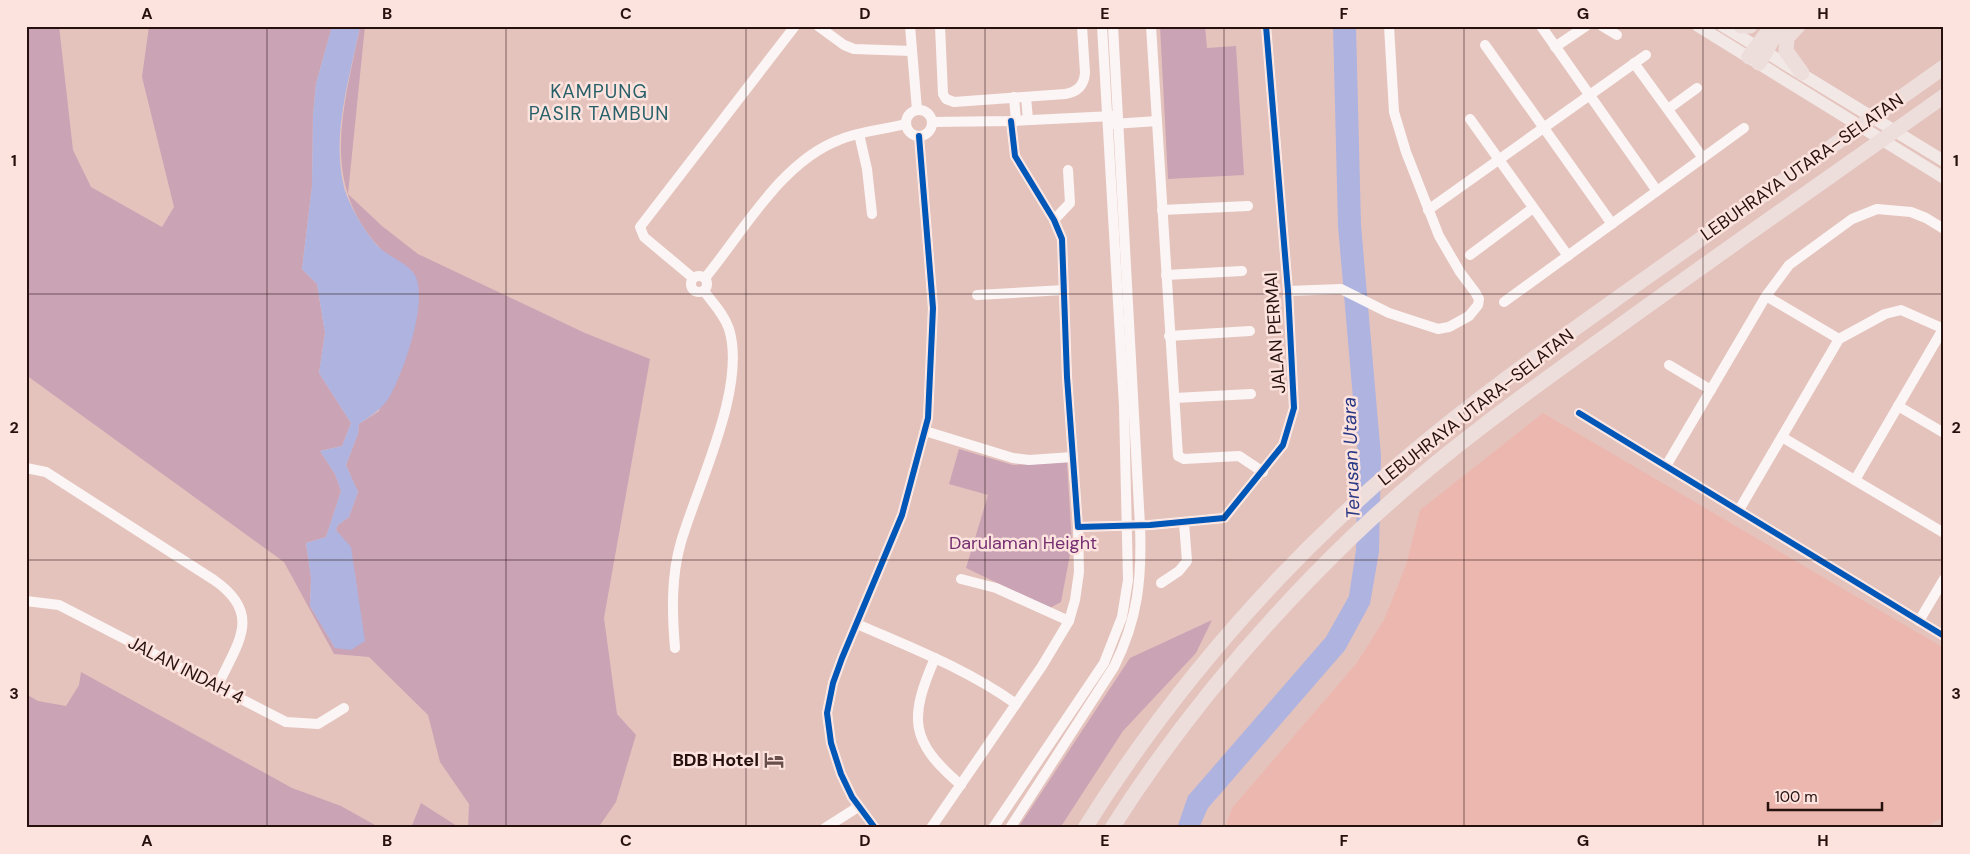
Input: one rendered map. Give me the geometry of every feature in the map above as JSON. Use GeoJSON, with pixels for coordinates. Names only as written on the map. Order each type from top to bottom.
{"type":"FeatureCollection","features":[{"type":"Feature","properties":{"kind":"highway"},"geometry":{"type":"LineString","coordinates":[[1740,26],[1750,26]]}},
{"type":"Feature","properties":{"kind":"highway"},"geometry":{"type":"LineString","coordinates":[[1757,54],[1772,26]]}},
{"type":"Feature","properties":{"kind":"highway"},"geometry":{"type":"LineString","coordinates":[[1757,54],[1787,26]]}},
{"type":"Feature","properties":{"kind":"highway"},"geometry":{"type":"LineString","coordinates":[[1798,26],[1787,38],[1786,51],[1802,73]]}},
{"type":"Feature","properties":{"kind":"highway","name":"LEBUHRAYA UTARA–SELATAN"},"geometry":{"type":"LineString","coordinates":[[1085,828],[1144,740],[1212,654],[1262,597],[1341,517],[1399,464],[1523,366],[1944,67]]}},
{"type":"Feature","properties":{"kind":"highway","name":"LEBUHRAYA UTARA–SELATAN"},"geometry":{"type":"LineString","coordinates":[[1112,828],[1149,772],[1206,696],[1282,608],[1351,538],[1412,483],[1506,406],[1944,96]]}},
{"type":"Feature","properties":{"kind":"main road"},"geometry":{"type":"LineString","coordinates":[[1698,26],[1802,73],[1944,161]]}},
{"type":"Feature","properties":{"kind":"main road"},"geometry":{"type":"LineString","coordinates":[[1723,26],[1757,54],[1823,102],[1944,178]]}},
{"type":"Feature","properties":{"kind":"street"},"geometry":{"type":"LineString","coordinates":[[693,278],[644,237],[640,227],[794,26]]}},
{"type":"Feature","properties":{"kind":"street"},"geometry":{"type":"LineString","coordinates":[[818,26],[844,45],[854,49],[912,51]]}},
{"type":"Feature","properties":{"kind":"street"},"geometry":{"type":"LineString","coordinates":[[910,26],[918,110]]}},
{"type":"Feature","properties":{"kind":"street"},"geometry":{"type":"LineString","coordinates":[[940,26],[944,97],[954,102],[1065,94],[1077,90],[1084,80],[1082,26]]}},
{"type":"Feature","properties":{"kind":"street"},"geometry":{"type":"LineString","coordinates":[[1010,828],[1102,688],[1126,644],[1139,592],[1142,561],[1140,526],[1113,120],[1102,26]]}},
{"type":"Feature","properties":{"kind":"street"},"geometry":{"type":"LineString","coordinates":[[993,828],[1104,663],[1122,617],[1128,580],[1124,406],[1113,120],[1113,26]]}},
{"type":"Feature","properties":{"kind":"street"},"geometry":{"type":"LineString","coordinates":[[1151,26],[1178,456],[1184,459],[1239,456],[1263,472]]}},
{"type":"Feature","properties":{"kind":"street","name":"JALAN PERMAI"},"geometry":{"type":"LineString","coordinates":[[1078,527],[1140,526],[1224,518],[1283,445],[1294,408],[1288,291],[1266,26]]}},
{"type":"Feature","properties":{"kind":"street"},"geometry":{"type":"LineString","coordinates":[[1288,291],[1341,290],[1379,308],[1438,329],[1449,327],[1476,310],[1478,299],[1475,292],[1454,262],[1428,210],[1406,152],[1394,112],[1389,26]]}},
{"type":"Feature","properties":{"kind":"street"},"geometry":{"type":"LineString","coordinates":[[1540,26],[1657,191]]}},
{"type":"Feature","properties":{"kind":"street"},"geometry":{"type":"LineString","coordinates":[[1555,47],[1586,26]]}},
{"type":"Feature","properties":{"kind":"street"},"geometry":{"type":"LineString","coordinates":[[1602,26],[1617,35]]}},
{"type":"Feature","properties":{"kind":"street"},"geometry":{"type":"LineString","coordinates":[[1084,46],[1103,44]]}},
{"type":"Feature","properties":{"kind":"street"},"geometry":{"type":"LineString","coordinates":[[1485,45],[1612,224]]}},
{"type":"Feature","properties":{"kind":"street"},"geometry":{"type":"LineString","coordinates":[[1428,210],[1646,55]]}},
{"type":"Feature","properties":{"kind":"street"},"geometry":{"type":"LineString","coordinates":[[1634,63],[1703,158]]}},
{"type":"Feature","properties":{"kind":"street"},"geometry":{"type":"LineString","coordinates":[[1668,109],[1697,88]]}},
{"type":"Feature","properties":{"kind":"street"},"geometry":{"type":"LineString","coordinates":[[1026,96],[1028,120]]}},
{"type":"Feature","properties":{"kind":"street"},"geometry":{"type":"LineString","coordinates":[[931,828],[1016,704],[1069,621],[1075,600],[1079,572],[1078,527],[1067,377],[1062,239],[1054,220],[1015,156],[1014,97]]}},
{"type":"Feature","properties":{"kind":"street"},"geometry":{"type":"LineString","coordinates":[[918,110],[928,114],[932,122],[927,133],[919,136],[909,132],[906,124],[910,113],[918,110]]}},
{"type":"Feature","properties":{"kind":"street"},"geometry":{"type":"LineString","coordinates":[[1470,118],[1568,256]]}},
{"type":"Feature","properties":{"kind":"street"},"geometry":{"type":"LineString","coordinates":[[932,122],[1028,120],[1157,121]]}},
{"type":"Feature","properties":{"kind":"street"},"geometry":{"type":"LineString","coordinates":[[705,278],[762,204],[797,167],[827,145],[859,134],[906,124]]}},
{"type":"Feature","properties":{"kind":"street"},"geometry":{"type":"LineString","coordinates":[[1504,302],[1744,128]]}},
{"type":"Feature","properties":{"kind":"street"},"geometry":{"type":"LineString","coordinates":[[859,134],[872,214]]}},
{"type":"Feature","properties":{"kind":"street"},"geometry":{"type":"LineString","coordinates":[[875,828],[858,807],[835,758],[828,731],[827,713],[833,683],[902,515],[925,431],[930,394],[933,308],[919,136]]}},
{"type":"Feature","properties":{"kind":"street"},"geometry":{"type":"LineString","coordinates":[[1054,220],[1070,203],[1068,170]]}},
{"type":"Feature","properties":{"kind":"street"},"geometry":{"type":"LineString","coordinates":[[1162,210],[1248,206]]}},
{"type":"Feature","properties":{"kind":"street"},"geometry":{"type":"LineString","coordinates":[[1470,255],[1533,208]]}},
{"type":"Feature","properties":{"kind":"street"},"geometry":{"type":"LineString","coordinates":[[1666,466],[1766,296],[1789,265],[1852,219],[1877,209],[1910,212],[1926,218],[1944,229]]}},
{"type":"Feature","properties":{"kind":"street"},"geometry":{"type":"LineString","coordinates":[[1166,275],[1242,271]]}},
{"type":"Feature","properties":{"kind":"street"},"geometry":{"type":"LineString","coordinates":[[693,278],[700,276],[705,278]]}},
{"type":"Feature","properties":{"kind":"street"},"geometry":{"type":"LineString","coordinates":[[693,278],[691,288],[696,292],[704,291]]}},
{"type":"Feature","properties":{"kind":"street"},"geometry":{"type":"LineString","coordinates":[[704,291],[707,286],[705,278]]}},
{"type":"Feature","properties":{"kind":"street"},"geometry":{"type":"LineString","coordinates":[[977,295],[1064,290]]}},
{"type":"Feature","properties":{"kind":"street"},"geometry":{"type":"LineString","coordinates":[[675,648],[672,616],[677,560],[725,409],[732,368],[729,330],[725,318],[704,291]]}},
{"type":"Feature","properties":{"kind":"street"},"geometry":{"type":"LineString","coordinates":[[1766,296],[1838,339]]}},
{"type":"Feature","properties":{"kind":"street"},"geometry":{"type":"LineString","coordinates":[[1738,510],[1838,339],[1884,314],[1901,310],[1910,312],[1944,329],[1855,480]]}},
{"type":"Feature","properties":{"kind":"street"},"geometry":{"type":"LineString","coordinates":[[1169,336],[1250,331]]}},
{"type":"Feature","properties":{"kind":"street"},"geometry":{"type":"LineString","coordinates":[[1669,365],[1711,390]]}},
{"type":"Feature","properties":{"kind":"street"},"geometry":{"type":"LineString","coordinates":[[1175,398],[1251,394]]}},
{"type":"Feature","properties":{"kind":"street"},"geometry":{"type":"LineString","coordinates":[[1898,406],[1944,433]]}},
{"type":"Feature","properties":{"kind":"street"},"geometry":{"type":"LineString","coordinates":[[1579,413],[1944,636]]}},
{"type":"Feature","properties":{"kind":"street"},"geometry":{"type":"LineString","coordinates":[[925,431],[1020,459],[1073,457]]}},
{"type":"Feature","properties":{"kind":"street"},"geometry":{"type":"LineString","coordinates":[[1782,437],[1944,533]]}},
{"type":"Feature","properties":{"kind":"street"},"geometry":{"type":"LineString","coordinates":[[26,468],[46,472],[214,580],[232,595],[241,609],[244,623],[241,637],[218,685]]}},
{"type":"Feature","properties":{"kind":"street"},"geometry":{"type":"LineString","coordinates":[[1161,583],[1179,571],[1187,561],[1184,523]]}},
{"type":"Feature","properties":{"kind":"street"},"geometry":{"type":"LineString","coordinates":[[961,579],[996,588],[1069,621]]}},
{"type":"Feature","properties":{"kind":"street"},"geometry":{"type":"LineString","coordinates":[[1919,621],[1944,579]]}},
{"type":"Feature","properties":{"kind":"street","name":"JALAN INDAH 4"},"geometry":{"type":"LineString","coordinates":[[26,600],[59,605],[218,685],[286,722],[295,724],[324,722],[344,708]]}},
{"type":"Feature","properties":{"kind":"street"},"geometry":{"type":"LineString","coordinates":[[857,624],[977,677],[1016,704]]}},
{"type":"Feature","properties":{"kind":"street"},"geometry":{"type":"LineString","coordinates":[[935,658],[917,707],[919,731],[935,761],[961,785]]}},
{"type":"Feature","properties":{"kind":"street"},"geometry":{"type":"LineString","coordinates":[[825,828],[858,807]]}},
{"type":"Feature","properties":{"kind":"shaded area"},"geometry":{"type":"Polygon","coordinates":[[[1543,413],[1944,648],[1944,817],[1923,828],[1225,828],[1232,808],[1356,664],[1384,620],[1406,565],[1420,510],[1543,413]]]}},
{"type":"Feature","properties":{"kind":"green space"},"geometry":{"type":"Polygon","coordinates":[[[26,26],[59,26],[73,150],[91,187],[162,227],[174,207],[142,77],[149,26],[332,26],[316,84],[313,115],[312,186],[302,269],[317,284],[325,333],[319,373],[351,423],[342,446],[320,451],[335,474],[341,491],[326,537],[306,543],[311,578],[310,606],[335,648],[359,609],[355,574],[336,530],[338,525],[349,517],[358,492],[346,465],[358,434],[359,424],[379,411],[413,272],[383,251],[360,222],[348,195],[342,168],[343,113],[360,26],[365,26],[348,194],[382,226],[418,254],[585,333],[650,359],[604,618],[617,714],[636,735],[616,802],[598,828],[468,828],[469,804],[440,762],[428,715],[369,657],[334,654],[284,562],[26,375],[26,26]]]}},
{"type":"Feature","properties":{"kind":"green space"},"geometry":{"type":"Polygon","coordinates":[[[1160,26],[1205,26],[1207,48],[1236,46],[1244,175],[1168,179],[1160,26]]]}},
{"type":"Feature","properties":{"kind":"green space","name":"Darulaman Height"},"geometry":{"type":"Polygon","coordinates":[[[959,449],[1013,465],[1067,462],[1072,544],[1061,602],[1050,608],[966,568],[988,495],[949,484],[959,449]]]}},
{"type":"Feature","properties":{"kind":"green space"},"geometry":{"type":"Polygon","coordinates":[[[1212,620],[1196,653],[1123,731],[1060,828],[1018,828],[1130,658],[1212,620]]]}},
{"type":"Feature","properties":{"kind":"green space"},"geometry":{"type":"Polygon","coordinates":[[[81,672],[292,788],[341,806],[375,825],[389,828],[26,828],[26,694],[38,701],[66,706],[79,685],[81,672]]]}},
{"type":"Feature","properties":{"kind":"green space"},"geometry":{"type":"Polygon","coordinates":[[[421,803],[460,828],[411,828],[421,803]]]}},
{"type":"Feature","properties":{"kind":"water"},"geometry":{"type":"Polygon","coordinates":[[[332,26],[360,26],[343,106],[341,127],[341,168],[346,194],[359,220],[376,244],[412,271],[417,282],[419,296],[414,332],[403,368],[385,403],[359,424],[358,434],[346,465],[358,492],[349,517],[338,525],[336,530],[351,547],[365,641],[351,650],[335,648],[310,606],[311,578],[306,543],[326,537],[341,491],[335,474],[320,451],[342,446],[351,423],[319,373],[325,333],[317,284],[302,269],[312,186],[313,115],[316,84],[332,26]]]}},
{"type":"Feature","properties":{"kind":"water","name":"Terusan Utara"},"geometry":{"type":"Polygon","coordinates":[[[1333,26],[1356,26],[1361,225],[1381,456],[1379,552],[1370,604],[1345,650],[1208,808],[1199,828],[1177,828],[1188,796],[1326,637],[1349,596],[1356,550],[1358,456],[1338,226],[1333,26]]]}},
{"type":"Feature","properties":{"kind":"cycle path"},"geometry":{"type":"LineString","coordinates":[[1011,121],[1015,156],[1054,220],[1062,239],[1067,377],[1078,527],[1150,525],[1224,518],[1283,445],[1294,408],[1288,291],[1266,26]]}},
{"type":"Feature","properties":{"kind":"cycle path"},"geometry":{"type":"LineString","coordinates":[[875,828],[852,797],[841,774],[831,743],[827,713],[833,683],[842,658],[902,515],[928,418],[933,308],[919,136]]}},
{"type":"Feature","properties":{"kind":"cycle path"},"geometry":{"type":"LineString","coordinates":[[1579,413],[1944,636]]}},
{"type":"Feature","properties":{"kind":"place","name":"BDB Hotel"},"geometry":{"type":"Point","coordinates":[774,760]}},
{"type":"Feature","properties":{"kind":"district","name":"KAMPUNG PASIR TAMBUN"},"geometry":{"type":"Point","coordinates":[599,102]}}]}
